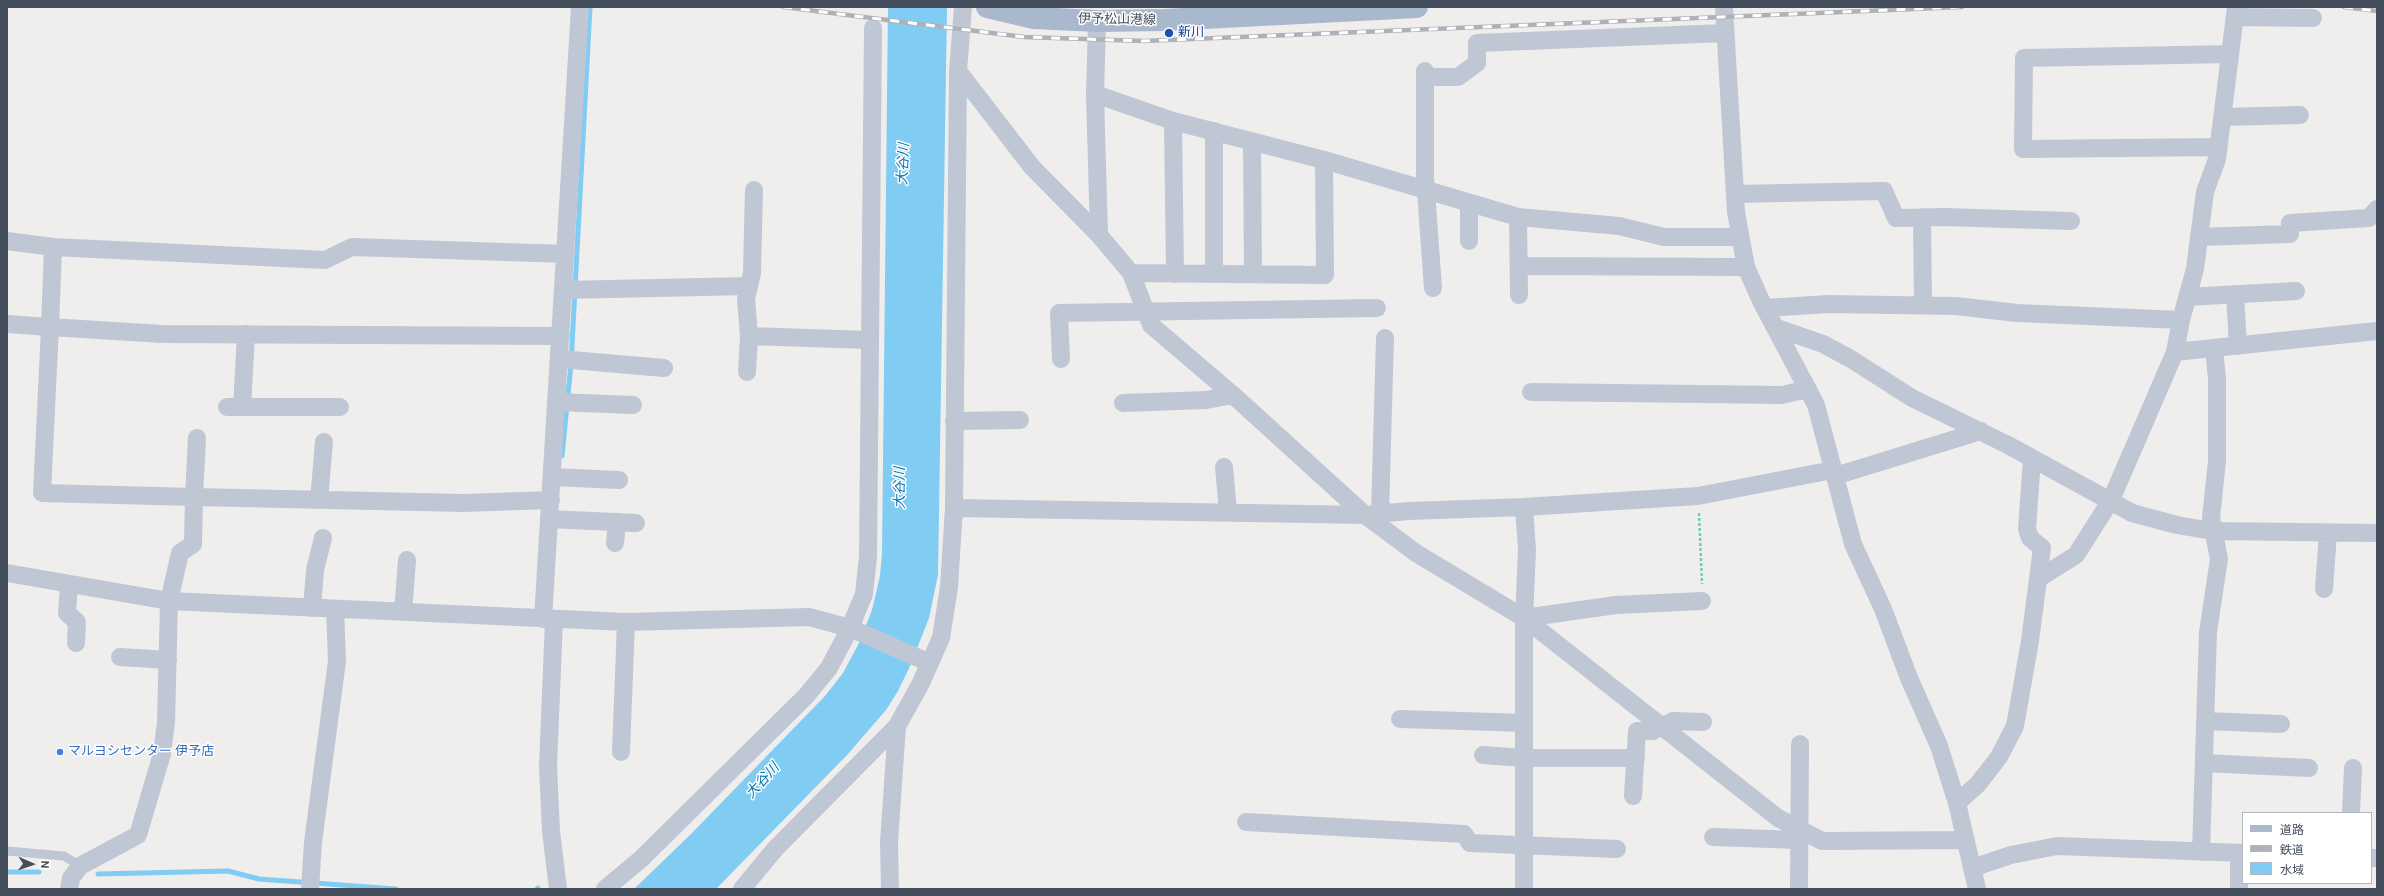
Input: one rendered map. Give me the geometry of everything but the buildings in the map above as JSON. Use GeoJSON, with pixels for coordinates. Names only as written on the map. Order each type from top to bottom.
{"type":"FeatureCollection","features":[{"type":"Feature","properties":{"kind":"main road","name":"伊予松山港線"},"geometry":{"type":"LineString","coordinates":[[987,7],[1034,18],[1097,20],[1164,14],[1417,7]]}},
{"type":"Feature","properties":{"kind":"street"},"geometry":{"type":"LineString","coordinates":[[558,889],[550,831],[548,767],[549,519],[560,359],[580,7]]}},
{"type":"Feature","properties":{"kind":"street"},"geometry":{"type":"LineString","coordinates":[[742,889],[775,849],[897,726],[920,685],[926,661],[940,638],[946,614],[954,508],[958,71],[963,7]]}},
{"type":"Feature","properties":{"kind":"street"},"geometry":{"type":"LineString","coordinates":[[1724,7],[1735,194],[1740,237],[1746,267],[1765,308],[1777,328],[1816,405],[1853,544],[1883,608],[1909,678],[1938,746],[1957,803],[1976,889]]}},
{"type":"Feature","properties":{"kind":"street"},"geometry":{"type":"LineString","coordinates":[[2038,579],[2076,556],[2111,500],[2175,352],[2181,320],[2195,269],[2205,192],[2217,159],[2235,12],[2313,18]]}},
{"type":"Feature","properties":{"kind":"street"},"geometry":{"type":"LineString","coordinates":[[1097,20],[1095,94],[1099,235]]}},
{"type":"Feature","properties":{"kind":"street"},"geometry":{"type":"LineString","coordinates":[[605,889],[641,859],[806,696],[829,668],[854,630],[864,594],[868,557],[873,28]]}},
{"type":"Feature","properties":{"kind":"street"},"geometry":{"type":"LineString","coordinates":[[1433,288],[1427,190],[1424,177],[1425,74],[1458,77],[1477,63],[1477,43],[1725,33]]}},
{"type":"Feature","properties":{"kind":"street"},"geometry":{"type":"LineString","coordinates":[[2219,147],[2023,149],[2024,58],[2230,54]]}},
{"type":"Feature","properties":{"kind":"street"},"geometry":{"type":"LineString","coordinates":[[958,71],[1032,167],[1099,235],[1131,273],[1151,325],[1416,553],[1524,618],[1799,834]]}},
{"type":"Feature","properties":{"kind":"street"},"geometry":{"type":"LineString","coordinates":[[1095,94],[1173,121],[1324,160],[1518,217],[1619,226],[1664,237],[1740,237]]}},
{"type":"Feature","properties":{"kind":"street"},"geometry":{"type":"LineString","coordinates":[[2223,117],[2300,114]]}},
{"type":"Feature","properties":{"kind":"street"},"geometry":{"type":"LineString","coordinates":[[1173,121],[1175,274]]}},
{"type":"Feature","properties":{"kind":"street"},"geometry":{"type":"LineString","coordinates":[[1214,131],[1214,273]]}},
{"type":"Feature","properties":{"kind":"street"},"geometry":{"type":"LineString","coordinates":[[1252,142],[1253,274]]}},
{"type":"Feature","properties":{"kind":"street"},"geometry":{"type":"LineString","coordinates":[[1131,273],[1325,274],[1324,160]]}},
{"type":"Feature","properties":{"kind":"street"},"geometry":{"type":"LineString","coordinates":[[747,372],[749,336],[746,299],[752,273],[754,190]]}},
{"type":"Feature","properties":{"kind":"street"},"geometry":{"type":"LineString","coordinates":[[1735,194],[1884,191],[1896,218],[1922,217],[2071,220]]}},
{"type":"Feature","properties":{"kind":"street"},"geometry":{"type":"LineString","coordinates":[[1469,203],[1469,241]]}},
{"type":"Feature","properties":{"kind":"street"},"geometry":{"type":"LineString","coordinates":[[2199,237],[2290,234],[2290,223],[2370,218],[2377,209]]}},
{"type":"Feature","properties":{"kind":"street"},"geometry":{"type":"LineString","coordinates":[[1518,217],[1520,266],[1519,295]]}},
{"type":"Feature","properties":{"kind":"street"},"geometry":{"type":"LineString","coordinates":[[1922,217],[1923,305]]}},
{"type":"Feature","properties":{"kind":"street"},"geometry":{"type":"LineString","coordinates":[[7,241],[53,247],[325,260],[352,247],[566,254]]}},
{"type":"Feature","properties":{"kind":"street"},"geometry":{"type":"LineString","coordinates":[[53,247],[42,493],[463,503],[550,500]]}},
{"type":"Feature","properties":{"kind":"street"},"geometry":{"type":"LineString","coordinates":[[1520,266],[1746,267]]}},
{"type":"Feature","properties":{"kind":"street"},"geometry":{"type":"LineString","coordinates":[[564,290],[748,286]]}},
{"type":"Feature","properties":{"kind":"street"},"geometry":{"type":"LineString","coordinates":[[2187,297],[2296,290]]}},
{"type":"Feature","properties":{"kind":"street"},"geometry":{"type":"LineString","coordinates":[[2235,294],[2238,346]]}},
{"type":"Feature","properties":{"kind":"street"},"geometry":{"type":"LineString","coordinates":[[1765,308],[1828,304],[1923,305],[1956,306],[2017,313],[2181,320]]}},
{"type":"Feature","properties":{"kind":"street"},"geometry":{"type":"LineString","coordinates":[[1061,359],[1059,313],[1377,308]]}},
{"type":"Feature","properties":{"kind":"street"},"geometry":{"type":"LineString","coordinates":[[7,324],[162,334],[561,336]]}},
{"type":"Feature","properties":{"kind":"street"},"geometry":{"type":"LineString","coordinates":[[1777,328],[1823,344],[1851,359],[1912,398],[1980,431],[2111,500],[2132,513],[2176,525],[2212,531],[2377,533]]}},
{"type":"Feature","properties":{"kind":"street"},"geometry":{"type":"LineString","coordinates":[[2175,352],[2377,331]]}},
{"type":"Feature","properties":{"kind":"street"},"geometry":{"type":"LineString","coordinates":[[246,334],[235,407],[331,402]]}},
{"type":"Feature","properties":{"kind":"street"},"geometry":{"type":"LineString","coordinates":[[749,336],[869,340]]}},
{"type":"Feature","properties":{"kind":"street"},"geometry":{"type":"LineString","coordinates":[[1372,515],[1385,338]]}},
{"type":"Feature","properties":{"kind":"street"},"geometry":{"type":"LineString","coordinates":[[2201,852],[2208,632],[2219,559],[2212,531],[2217,453],[2217,379],[2214,348]]}},
{"type":"Feature","properties":{"kind":"street"},"geometry":{"type":"LineString","coordinates":[[560,359],[664,368]]}},
{"type":"Feature","properties":{"kind":"street"},"geometry":{"type":"LineString","coordinates":[[1531,392],[1782,395],[1808,389]]}},
{"type":"Feature","properties":{"kind":"street"},"geometry":{"type":"LineString","coordinates":[[1123,403],[1206,400],[1233,395]]}},
{"type":"Feature","properties":{"kind":"street"},"geometry":{"type":"LineString","coordinates":[[557,402],[633,405]]}},
{"type":"Feature","properties":{"kind":"street"},"geometry":{"type":"LineString","coordinates":[[954,421],[1020,420]]}},
{"type":"Feature","properties":{"kind":"street"},"geometry":{"type":"LineString","coordinates":[[954,508],[1372,515],[1698,496],[1834,473],[1980,431]]}},
{"type":"Feature","properties":{"kind":"street"},"geometry":{"type":"LineString","coordinates":[[69,889],[71,878],[80,866],[138,835],[162,754],[166,722],[169,601],[180,553],[193,544],[197,438]]}},
{"type":"Feature","properties":{"kind":"street"},"geometry":{"type":"LineString","coordinates":[[319,500],[324,442]]}},
{"type":"Feature","properties":{"kind":"street"},"geometry":{"type":"LineString","coordinates":[[1957,803],[1978,784],[1999,758],[2015,726],[2042,548],[2030,538],[2027,529],[2032,459]]}},
{"type":"Feature","properties":{"kind":"street"},"geometry":{"type":"LineString","coordinates":[[1224,467],[1228,512]]}},
{"type":"Feature","properties":{"kind":"street"},"geometry":{"type":"LineString","coordinates":[[552,477],[619,480]]}},
{"type":"Feature","properties":{"kind":"street"},"geometry":{"type":"LineString","coordinates":[[1524,507],[1527,550],[1524,618],[1524,889]]}},
{"type":"Feature","properties":{"kind":"street"},"geometry":{"type":"LineString","coordinates":[[549,519],[636,523]]}},
{"type":"Feature","properties":{"kind":"street"},"geometry":{"type":"LineString","coordinates":[[615,543],[617,522]]}},
{"type":"Feature","properties":{"kind":"street"},"geometry":{"type":"LineString","coordinates":[[2324,589],[2328,533]]}},
{"type":"Feature","properties":{"kind":"street"},"geometry":{"type":"LineString","coordinates":[[312,608],[315,570],[323,538]]}},
{"type":"Feature","properties":{"kind":"street"},"geometry":{"type":"LineString","coordinates":[[403,612],[407,560]]}},
{"type":"Feature","properties":{"kind":"street"},"geometry":{"type":"LineString","coordinates":[[7,573],[169,601],[626,622],[809,617],[854,630],[926,661]]}},
{"type":"Feature","properties":{"kind":"street"},"geometry":{"type":"LineString","coordinates":[[69,584],[67,613],[77,622],[76,643]]}},
{"type":"Feature","properties":{"kind":"street"},"geometry":{"type":"LineString","coordinates":[[1524,618],[1616,605],[1702,600]]}},
{"type":"Feature","properties":{"kind":"street"},"geometry":{"type":"LineString","coordinates":[[310,889],[314,842],[338,660],[335,609]]}},
{"type":"Feature","properties":{"kind":"street"},"geometry":{"type":"LineString","coordinates":[[621,752],[626,622]]}},
{"type":"Feature","properties":{"kind":"street"},"geometry":{"type":"LineString","coordinates":[[120,657],[168,660]]}},
{"type":"Feature","properties":{"kind":"street"},"geometry":{"type":"LineString","coordinates":[[1400,719],[1524,722]]}},
{"type":"Feature","properties":{"kind":"street"},"geometry":{"type":"LineString","coordinates":[[1633,796],[1637,731],[1653,731],[1673,721],[1703,722]]}},
{"type":"Feature","properties":{"kind":"street"},"geometry":{"type":"LineString","coordinates":[[2205,721],[2281,724]]}},
{"type":"Feature","properties":{"kind":"street"},"geometry":{"type":"LineString","coordinates":[[890,889],[889,842],[897,726]]}},
{"type":"Feature","properties":{"kind":"street"},"geometry":{"type":"LineString","coordinates":[[1799,889],[1800,744]]}},
{"type":"Feature","properties":{"kind":"street"},"geometry":{"type":"LineString","coordinates":[[1483,755],[1524,758],[1636,758]]}},
{"type":"Feature","properties":{"kind":"street"},"geometry":{"type":"LineString","coordinates":[[2204,763],[2309,768]]}},
{"type":"Feature","properties":{"kind":"street"},"geometry":{"type":"LineString","coordinates":[[2351,812],[2353,768]]}},
{"type":"Feature","properties":{"kind":"street"},"geometry":{"type":"LineString","coordinates":[[1246,822],[1464,834],[1470,843],[1617,849]]}},
{"type":"Feature","properties":{"kind":"street"},"geometry":{"type":"LineString","coordinates":[[1713,836],[1799,834],[1822,841],[1965,840]]}},
{"type":"Feature","properties":{"kind":"street"},"geometry":{"type":"LineString","coordinates":[[1972,868],[2011,855],[2057,846],[2241,853],[2239,889]]}},
{"type":"Feature","properties":{"kind":"lane"},"geometry":{"type":"LineString","coordinates":[[7,851],[64,856],[80,866]]}},
{"type":"Feature","properties":{"kind":"path"},"geometry":{"type":"LineString","coordinates":[[1698,496],[1702,600]]}},
{"type":"Feature","properties":{"kind":"water","name":"大谷川"},"geometry":{"type":"Polygon","coordinates":[[[888,7],[947,7],[938,575],[929,618],[911,664],[898,691],[886,710],[848,754],[716,889],[634,889],[691,834],[825,696],[843,673],[859,643],[872,610],[880,576],[882,553],[888,7]]]}},
{"type":"Feature","properties":{"kind":"waterway"},"geometry":{"type":"LineString","coordinates":[[562,456],[571,364],[590,7]]}},
{"type":"Feature","properties":{"kind":"waterway"},"geometry":{"type":"LineString","coordinates":[[98,874],[228,871],[259,879],[396,889]]}},
{"type":"Feature","properties":{"kind":"waterway"},"geometry":{"type":"LineString","coordinates":[[7,872],[39,872]]}},
{"type":"Feature","properties":{"kind":"railway"},"geometry":{"type":"LineString","coordinates":[[783,7],[1024,37],[1144,41],[1962,7]]}},
{"type":"Feature","properties":{"kind":"railway"},"geometry":{"type":"LineString","coordinates":[[2344,7],[2377,11]]}},
{"type":"Feature","properties":{"kind":"place","name":"新川"},"geometry":{"type":"Point","coordinates":[1169,33]}},
{"type":"Feature","properties":{"kind":"place","name":"マルヨシセンター 伊予店"},"geometry":{"type":"Point","coordinates":[60,752]}}]}
